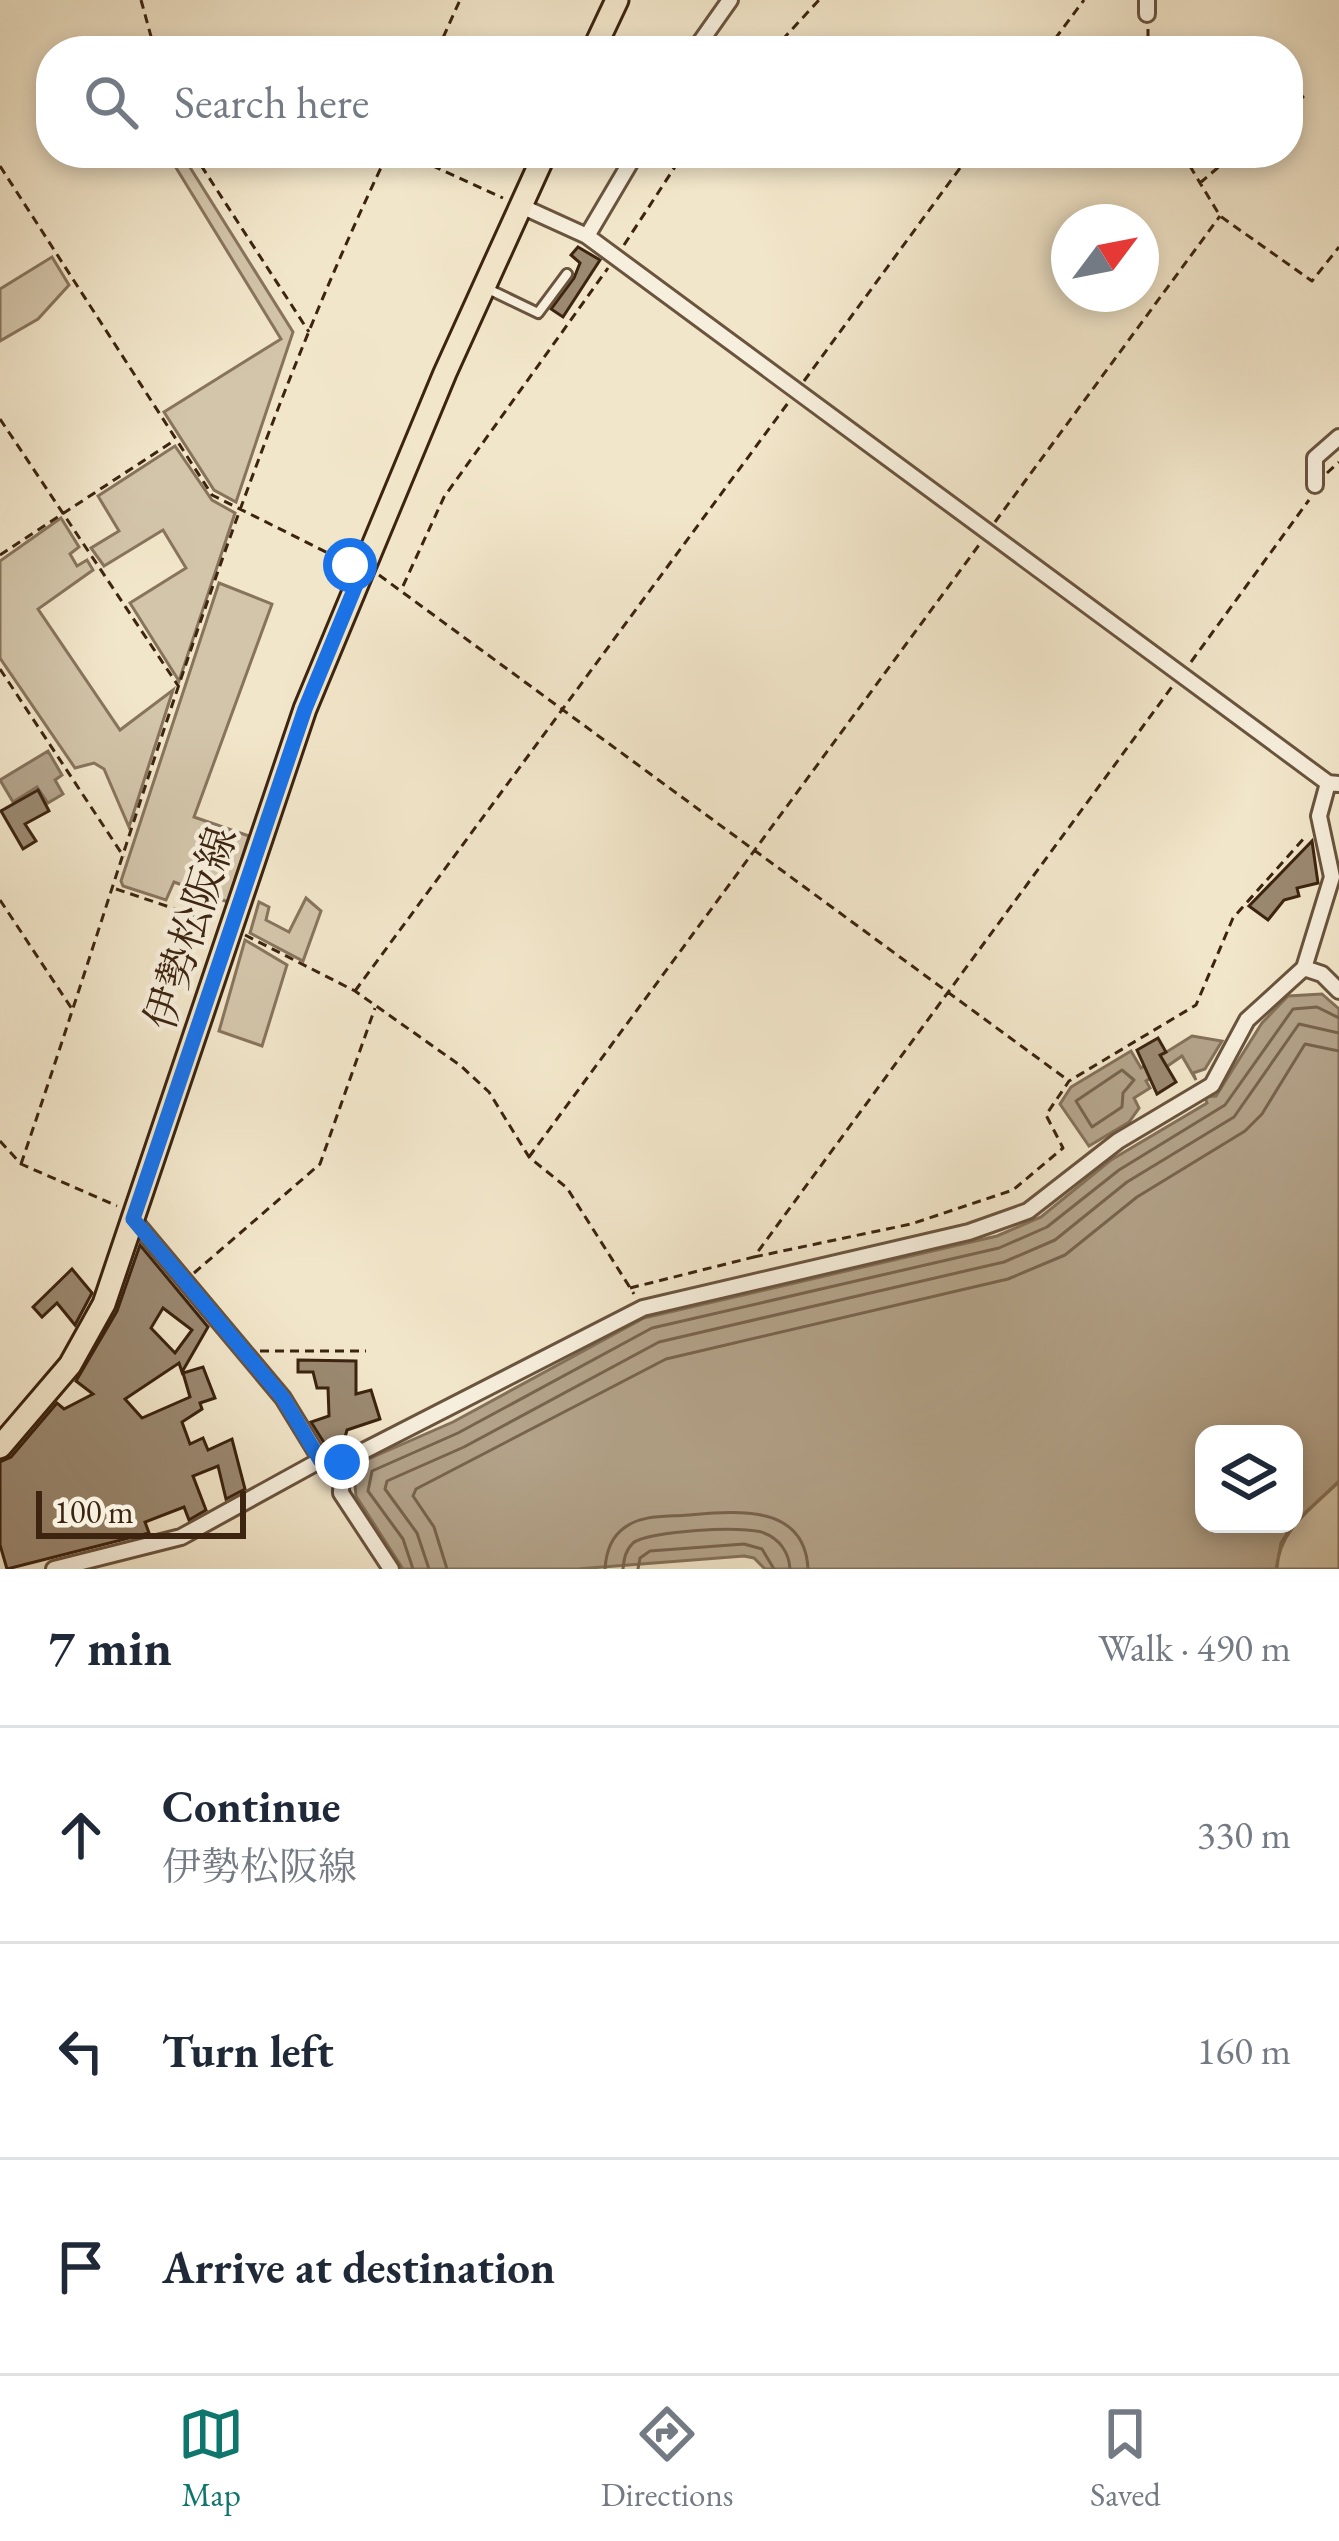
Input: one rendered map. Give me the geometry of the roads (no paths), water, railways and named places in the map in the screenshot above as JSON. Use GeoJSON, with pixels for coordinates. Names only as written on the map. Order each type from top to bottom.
{"type":"FeatureCollection","features":[{"type":"Feature","properties":{"kind":"main road"},"geometry":{"type":"LineString","coordinates":[[600,36],[616,0]]}},
{"type":"Feature","properties":{"kind":"main road","name":"伊勢松阪線"},"geometry":{"type":"LineString","coordinates":[[0,1447],[37,1408],[88,1336],[133,1219],[305,709],[538,168]]}},
{"type":"Feature","properties":{"kind":"street"},"geometry":{"type":"LineString","coordinates":[[705,36],[730,0]]}},
{"type":"Feature","properties":{"kind":"street"},"geometry":{"type":"LineString","coordinates":[[587,236],[626,168]]}},
{"type":"Feature","properties":{"kind":"street"},"geometry":{"type":"LineString","coordinates":[[53,1569],[181,1537],[320,1460],[342,1462],[644,1308],[969,1232],[1028,1211],[1118,1141],[1212,1084],[1247,1020],[1304,968],[1332,877],[1320,822],[1334,784],[1180,676],[587,236],[521,206]]}},
{"type":"Feature","properties":{"kind":"street"},"geometry":{"type":"LineString","coordinates":[[1315,485],[1315,458],[1339,437]]}},
{"type":"Feature","properties":{"kind":"street"},"geometry":{"type":"LineString","coordinates":[[1304,968],[1322,974],[1339,991]]}},
{"type":"Feature","properties":{"kind":"street"},"geometry":{"type":"LineString","coordinates":[[133,1219],[283,1398],[320,1460]]}},
{"type":"Feature","properties":{"kind":"street"},"geometry":{"type":"LineString","coordinates":[[342,1462],[341,1493],[391,1569]]}},
{"type":"Feature","properties":{"kind":"lane"},"geometry":{"type":"LineString","coordinates":[[483,287],[538,313],[567,274]]}},
{"type":"Feature","properties":{"kind":"water"},"geometry":{"type":"Polygon","coordinates":[[[48,751],[62,775],[55,780],[63,794],[48,803],[37,787],[13,802],[0,780],[48,751]]]}},
{"type":"Feature","properties":{"kind":"water"},"geometry":{"type":"Polygon","coordinates":[[[1322,994],[1339,1009],[1339,1481],[1303,1515],[1303,1425],[1195,1425],[1195,1533],[1287,1533],[1276,1569],[765,1569],[744,1556],[577,1569],[403,1569],[356,1496],[354,1474],[364,1461],[453,1422],[644,1318],[997,1236],[1041,1217],[1111,1160],[1207,1103],[1205,1097],[1216,1096],[1262,1023],[1288,996],[1322,994]]]}},
{"type":"Feature","properties":{"kind":"water"},"geometry":{"type":"Polygon","coordinates":[[[1192,1036],[1222,1041],[1205,1069],[1193,1073],[1196,1080],[1182,1056],[1146,1081],[1150,1088],[1134,1098],[1139,1108],[1129,1122],[1089,1146],[1060,1104],[1071,1087],[1131,1051],[1141,1068],[1192,1036]]]}}]}
